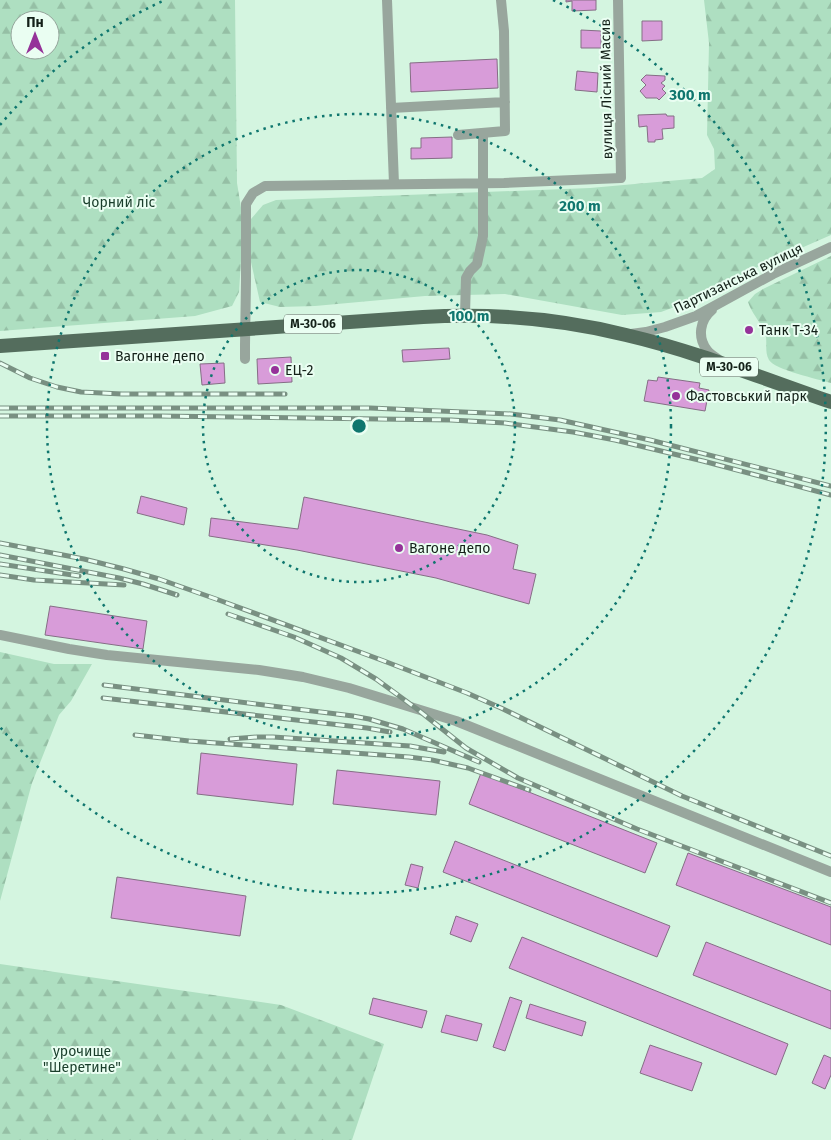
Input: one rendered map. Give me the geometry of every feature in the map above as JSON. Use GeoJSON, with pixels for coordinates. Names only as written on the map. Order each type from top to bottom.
{"type":"FeatureCollection","features":[{"type":"Feature","properties":{"kind":"main road","name":"М-30-06"},"geometry":{"type":"LineString","coordinates":[[0,346],[465,315],[526,318],[559,322],[655,342],[831,402]]}},
{"type":"Feature","properties":{"kind":"street"},"geometry":{"type":"LineString","coordinates":[[387,0],[394,184]]}},
{"type":"Feature","properties":{"kind":"street"},"geometry":{"type":"LineString","coordinates":[[458,135],[505,131],[504,31],[501,0]]}},
{"type":"Feature","properties":{"kind":"street","name":"вулиця Лісний Масив"},"geometry":{"type":"LineString","coordinates":[[483,183],[621,178],[618,0]]}},
{"type":"Feature","properties":{"kind":"street"},"geometry":{"type":"LineString","coordinates":[[392,108],[504,102]]}},
{"type":"Feature","properties":{"kind":"street"},"geometry":{"type":"LineString","coordinates":[[465,315],[466,278],[470,270],[477,264],[483,236],[483,133]]}},
{"type":"Feature","properties":{"kind":"street"},"geometry":{"type":"LineString","coordinates":[[246,359],[246,204],[253,193],[264,186],[483,183]]}},
{"type":"Feature","properties":{"kind":"street","name":"Партизанська вулиця"},"geometry":{"type":"LineString","coordinates":[[626,335],[684,322],[774,274],[831,248]]}},
{"type":"Feature","properties":{"kind":"street"},"geometry":{"type":"LineString","coordinates":[[717,305],[707,314],[703,322],[701,331],[702,342],[707,350],[725,366]]}},
{"type":"Feature","properties":{"kind":"street"},"geometry":{"type":"LineString","coordinates":[[0,635],[107,655],[259,670],[303,677],[349,688],[456,721],[831,872]]}},
{"type":"Feature","properties":{"kind":"green space","name":"Чорний ліс"},"geometry":{"type":"Polygon","coordinates":[[[0,0],[235,0],[237,183],[243,220],[251,219],[263,205],[276,200],[590,188],[702,178],[715,169],[714,149],[707,135],[709,43],[704,0],[831,0],[831,235],[744,273],[696,299],[661,312],[622,315],[505,294],[425,296],[315,306],[280,307],[260,302],[251,262],[241,261],[239,292],[232,306],[195,316],[0,331],[0,0]]]}},
{"type":"Feature","properties":{"kind":"green space"},"geometry":{"type":"Polygon","coordinates":[[[831,256],[831,383],[788,371],[773,364],[767,354],[765,333],[748,302],[763,289],[831,256]]]}},
{"type":"Feature","properties":{"kind":"green space"},"geometry":{"type":"Polygon","coordinates":[[[0,652],[54,664],[92,664],[71,701],[59,715],[32,783],[0,901],[0,652]]]}},
{"type":"Feature","properties":{"kind":"green space","name":"урочище \"Шеретине\""},"geometry":{"type":"Polygon","coordinates":[[[0,964],[281,1005],[384,1044],[352,1140],[0,1140],[0,964]]]}},
{"type":"Feature","properties":{"kind":"building"},"geometry":{"type":"Polygon","coordinates":[[[566,0],[596,0],[596,10],[572,11],[572,1],[566,2],[566,0]]]}},
{"type":"Feature","properties":{"kind":"building"},"geometry":{"type":"Polygon","coordinates":[[[642,21],[662,21],[662,40],[642,41],[642,21]]]}},
{"type":"Feature","properties":{"kind":"building"},"geometry":{"type":"Polygon","coordinates":[[[581,30],[601,31],[601,48],[581,48],[581,30]]]}},
{"type":"Feature","properties":{"kind":"building"},"geometry":{"type":"Polygon","coordinates":[[[497,59],[498,88],[411,92],[410,63],[497,59]]]}},
{"type":"Feature","properties":{"kind":"building"},"geometry":{"type":"Polygon","coordinates":[[[577,71],[598,73],[597,92],[575,90],[577,71]]]}},
{"type":"Feature","properties":{"kind":"building"},"geometry":{"type":"Polygon","coordinates":[[[646,75],[665,76],[665,80],[661,83],[665,86],[662,89],[666,93],[659,100],[657,98],[646,98],[640,91],[646,85],[641,80],[646,75]]]}},
{"type":"Feature","properties":{"kind":"building"},"geometry":{"type":"Polygon","coordinates":[[[666,114],[667,116],[674,116],[674,128],[662,129],[663,139],[648,142],[647,126],[639,127],[638,115],[666,114]]]}},
{"type":"Feature","properties":{"kind":"building"},"geometry":{"type":"Polygon","coordinates":[[[452,137],[452,158],[411,159],[411,148],[421,148],[421,138],[452,137]]]}},
{"type":"Feature","properties":{"kind":"building"},"geometry":{"type":"Polygon","coordinates":[[[449,348],[450,359],[403,362],[402,350],[449,348]]]}},
{"type":"Feature","properties":{"kind":"building","name":"ЕЦ-2"},"geometry":{"type":"Polygon","coordinates":[[[291,357],[292,382],[258,384],[257,359],[291,357]]]}},
{"type":"Feature","properties":{"kind":"building"},"geometry":{"type":"Polygon","coordinates":[[[224,363],[225,383],[202,385],[200,364],[224,363]]]}},
{"type":"Feature","properties":{"kind":"building","name":"Фастовський парк"},"geometry":{"type":"Polygon","coordinates":[[[658,377],[700,383],[699,388],[709,390],[705,411],[644,401],[648,380],[657,381],[658,377]]]}},
{"type":"Feature","properties":{"kind":"building"},"geometry":{"type":"Polygon","coordinates":[[[141,496],[187,508],[184,525],[137,513],[141,496]]]}},
{"type":"Feature","properties":{"kind":"building","name":"Вагоне депо"},"geometry":{"type":"Polygon","coordinates":[[[304,497],[487,535],[518,545],[513,569],[536,574],[529,604],[436,578],[297,550],[209,536],[211,518],[298,529],[304,497]]]}},
{"type":"Feature","properties":{"kind":"building"},"geometry":{"type":"Polygon","coordinates":[[[50,606],[147,621],[143,649],[45,635],[50,606]]]}},
{"type":"Feature","properties":{"kind":"building"},"geometry":{"type":"Polygon","coordinates":[[[201,753],[297,764],[293,805],[197,794],[201,753]]]}},
{"type":"Feature","properties":{"kind":"building"},"geometry":{"type":"Polygon","coordinates":[[[337,770],[440,781],[436,815],[333,804],[337,770]]]}},
{"type":"Feature","properties":{"kind":"building"},"geometry":{"type":"Polygon","coordinates":[[[481,773],[657,843],[645,873],[469,804],[481,773]]]}},
{"type":"Feature","properties":{"kind":"building"},"geometry":{"type":"Polygon","coordinates":[[[455,841],[670,926],[657,957],[443,872],[455,841]]]}},
{"type":"Feature","properties":{"kind":"building"},"geometry":{"type":"Polygon","coordinates":[[[688,853],[831,907],[831,945],[676,885],[688,853]]]}},
{"type":"Feature","properties":{"kind":"building"},"geometry":{"type":"Polygon","coordinates":[[[411,864],[423,867],[418,888],[405,885],[411,864]]]}},
{"type":"Feature","properties":{"kind":"building"},"geometry":{"type":"Polygon","coordinates":[[[117,877],[246,896],[240,936],[111,918],[117,877]]]}},
{"type":"Feature","properties":{"kind":"building"},"geometry":{"type":"Polygon","coordinates":[[[456,916],[478,924],[471,942],[450,934],[456,916]]]}},
{"type":"Feature","properties":{"kind":"building"},"geometry":{"type":"Polygon","coordinates":[[[522,937],[788,1044],[776,1075],[509,968],[522,937]]]}},
{"type":"Feature","properties":{"kind":"building"},"geometry":{"type":"Polygon","coordinates":[[[706,942],[831,991],[831,1029],[693,975],[706,942]]]}},
{"type":"Feature","properties":{"kind":"building"},"geometry":{"type":"Polygon","coordinates":[[[510,997],[522,1001],[505,1051],[493,1047],[510,997]]]}},
{"type":"Feature","properties":{"kind":"building"},"geometry":{"type":"Polygon","coordinates":[[[373,998],[427,1011],[422,1028],[369,1014],[373,998]]]}},
{"type":"Feature","properties":{"kind":"building"},"geometry":{"type":"Polygon","coordinates":[[[530,1004],[586,1022],[582,1036],[526,1018],[530,1004]]]}},
{"type":"Feature","properties":{"kind":"building"},"geometry":{"type":"Polygon","coordinates":[[[446,1015],[482,1024],[477,1041],[441,1032],[446,1015]]]}},
{"type":"Feature","properties":{"kind":"building"},"geometry":{"type":"Polygon","coordinates":[[[650,1045],[702,1063],[692,1091],[640,1073],[650,1045]]]}},
{"type":"Feature","properties":{"kind":"building"},"geometry":{"type":"Polygon","coordinates":[[[824,1055],[831,1058],[831,1075],[825,1089],[812,1083],[824,1055]]]}},
{"type":"Feature","properties":{"kind":"railway"},"geometry":{"type":"LineString","coordinates":[[0,363],[30,378],[57,387],[81,392],[122,394],[285,394]]}},
{"type":"Feature","properties":{"kind":"railway"},"geometry":{"type":"LineString","coordinates":[[0,408],[370,408],[511,414],[560,420],[650,440],[831,486]]}},
{"type":"Feature","properties":{"kind":"railway"},"geometry":{"type":"LineString","coordinates":[[0,416],[451,420],[505,423],[615,440],[831,495]]}},
{"type":"Feature","properties":{"kind":"railway"},"geometry":{"type":"LineString","coordinates":[[0,543],[84,559],[159,579],[384,661],[501,708],[682,796],[831,856]]}},
{"type":"Feature","properties":{"kind":"railway"},"geometry":{"type":"LineString","coordinates":[[0,555],[119,578],[177,595]]}},
{"type":"Feature","properties":{"kind":"railway"},"geometry":{"type":"LineString","coordinates":[[0,564],[79,576]]}},
{"type":"Feature","properties":{"kind":"railway"},"geometry":{"type":"LineString","coordinates":[[0,575],[34,580],[124,585]]}},
{"type":"Feature","properties":{"kind":"railway"},"geometry":{"type":"LineString","coordinates":[[228,614],[294,637],[341,658],[376,679],[466,748],[518,778],[637,829],[831,903]]}},
{"type":"Feature","properties":{"kind":"railway"},"geometry":{"type":"LineString","coordinates":[[104,685],[369,719],[403,729],[479,762]]}},
{"type":"Feature","properties":{"kind":"railway"},"geometry":{"type":"LineString","coordinates":[[103,698],[390,732]]}},
{"type":"Feature","properties":{"kind":"railway"},"geometry":{"type":"LineString","coordinates":[[135,735],[432,760],[468,768],[529,790]]}},
{"type":"Feature","properties":{"kind":"railway"},"geometry":{"type":"LineString","coordinates":[[230,739],[273,737],[410,746],[444,752]]}},
{"type":"Feature","properties":{"kind":"place","name":"Танк Т-34"},"geometry":{"type":"Point","coordinates":[749,330]}},
{"type":"Feature","properties":{"kind":"place","name":"Вагонне депо"},"geometry":{"type":"Point","coordinates":[105,356]}},
{"type":"Feature","properties":{"kind":"place","name":"ЕЦ-2"},"geometry":{"type":"Point","coordinates":[275,370]}},
{"type":"Feature","properties":{"kind":"place","name":"Фастовський парк"},"geometry":{"type":"Point","coordinates":[676,396]}},
{"type":"Feature","properties":{"kind":"place","name":"Вагоне депо"},"geometry":{"type":"Point","coordinates":[399,548]}}]}
